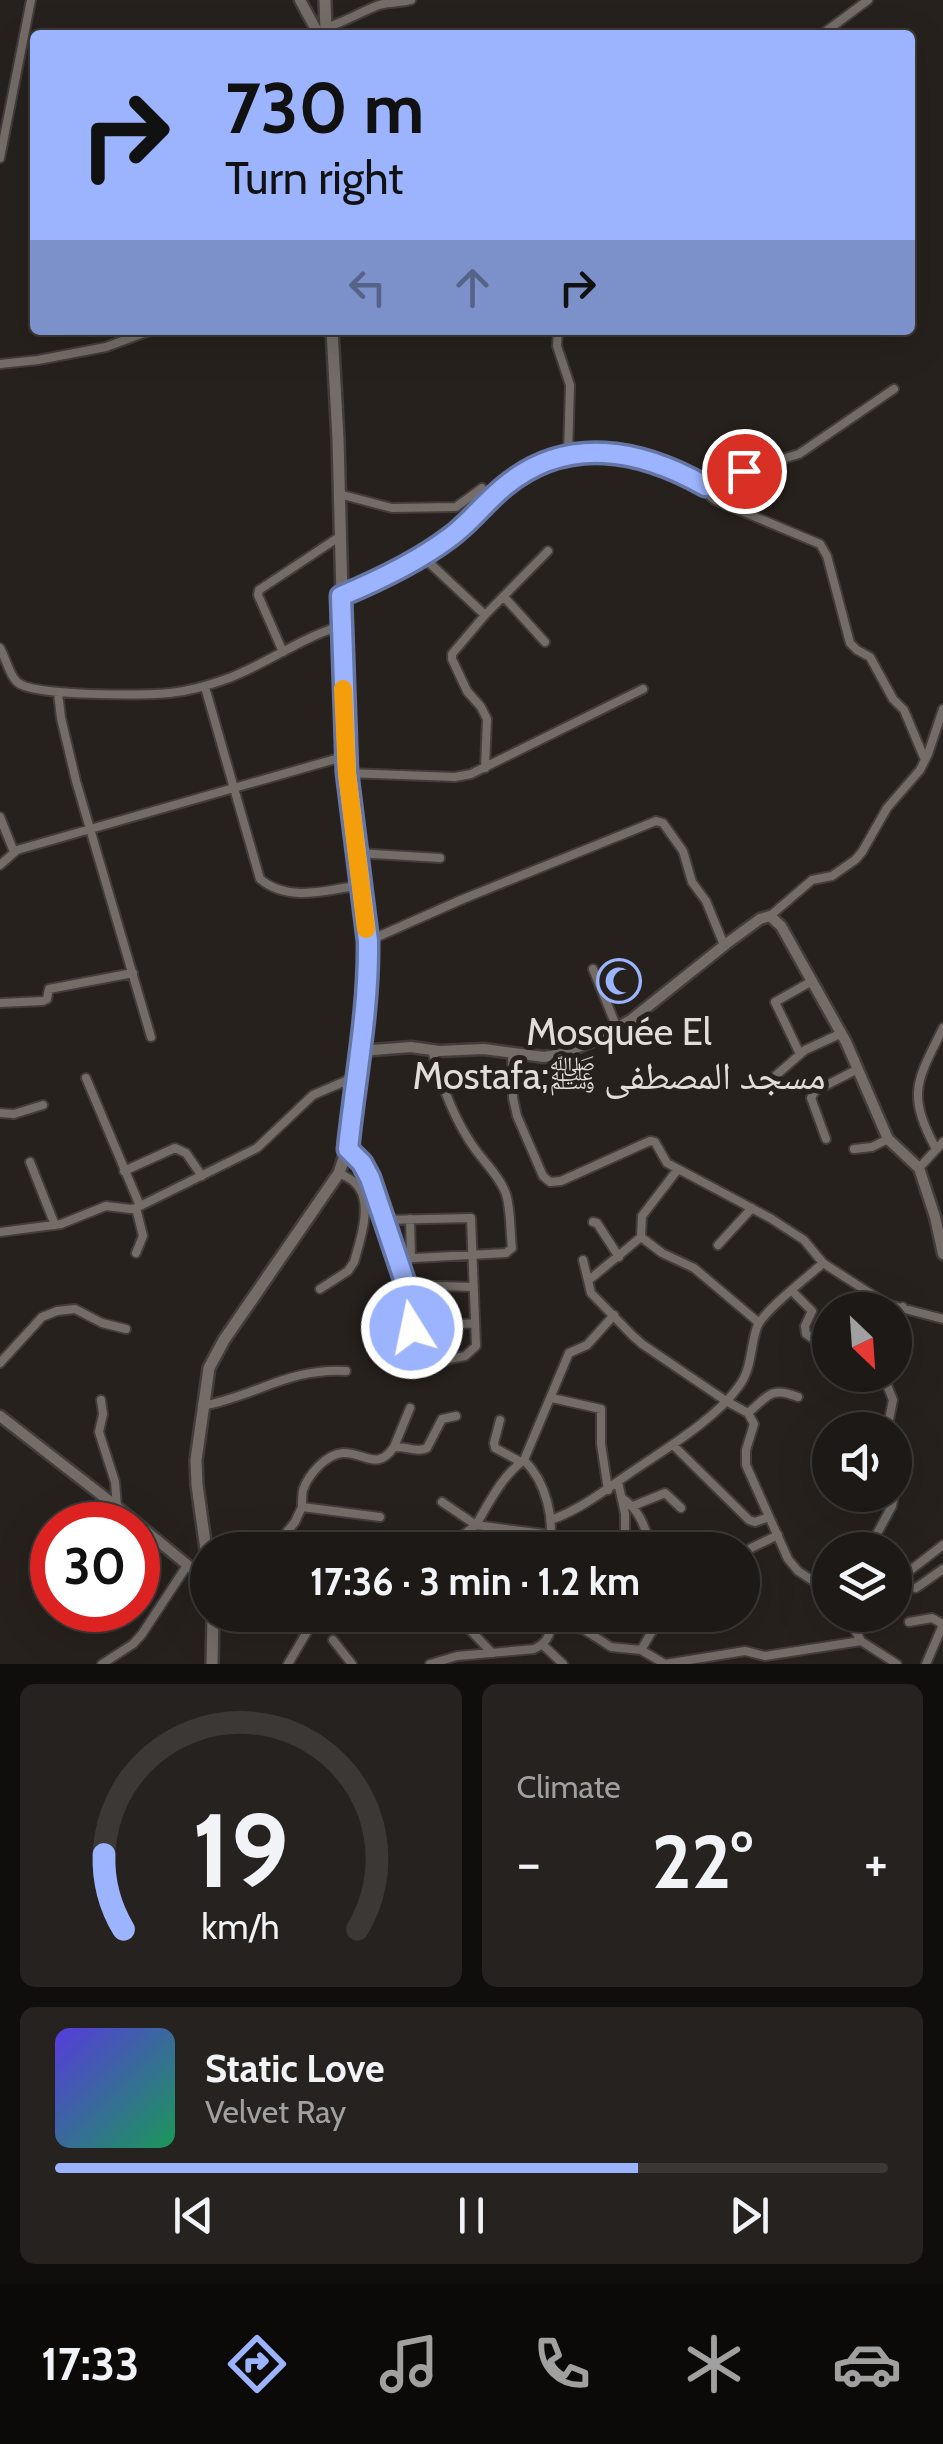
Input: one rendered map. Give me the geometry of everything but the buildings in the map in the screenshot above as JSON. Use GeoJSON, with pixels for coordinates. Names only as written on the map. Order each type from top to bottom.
{"type":"FeatureCollection","features":[{"type":"Feature","properties":{"kind":"main road"},"geometry":{"type":"LineString","coordinates":[[324,30],[325,0]]}},
{"type":"Feature","properties":{"kind":"main road"},"geometry":{"type":"LineString","coordinates":[[204,1532],[196,1472],[208,1368],[339,1174],[348,1149],[366,1014],[368,941],[346,756],[332,335]]}},
{"type":"Feature","properties":{"kind":"main road"},"geometry":{"type":"LineString","coordinates":[[212,1664],[213,1632]]}},
{"type":"Feature","properties":{"kind":"street"},"geometry":{"type":"LineString","coordinates":[[0,158],[31,0]]}},
{"type":"Feature","properties":{"kind":"street"},"geometry":{"type":"LineString","coordinates":[[300,0],[322,30]]}},
{"type":"Feature","properties":{"kind":"street"},"geometry":{"type":"LineString","coordinates":[[330,30],[378,6],[412,0]]}},
{"type":"Feature","properties":{"kind":"street"},"geometry":{"type":"LineString","coordinates":[[828,30],[868,0]]}},
{"type":"Feature","properties":{"kind":"street"},"geometry":{"type":"LineString","coordinates":[[0,364],[106,347],[138,335]]}},
{"type":"Feature","properties":{"kind":"street"},"geometry":{"type":"LineString","coordinates":[[558,335],[557,346],[570,385],[568,454]]}},
{"type":"Feature","properties":{"kind":"street"},"geometry":{"type":"LineString","coordinates":[[705,486],[716,479],[799,454],[894,389]]}},
{"type":"Feature","properties":{"kind":"street"},"geometry":{"type":"LineString","coordinates":[[341,596],[450,538],[505,485],[522,474],[568,454],[617,452],[684,474],[705,486],[711,497],[820,544],[827,556],[850,643],[870,656],[904,710],[924,760]]}},
{"type":"Feature","properties":{"kind":"street"},"geometry":{"type":"LineString","coordinates":[[339,494],[392,508],[438,507],[460,506],[482,488]]}},
{"type":"Feature","properties":{"kind":"street"},"geometry":{"type":"LineString","coordinates":[[282,652],[258,593],[339,537]]}},
{"type":"Feature","properties":{"kind":"street"},"geometry":{"type":"LineString","coordinates":[[485,768],[487,719],[467,691],[452,656],[548,552]]}},
{"type":"Feature","properties":{"kind":"street"},"geometry":{"type":"LineString","coordinates":[[421,555],[486,615]]}},
{"type":"Feature","properties":{"kind":"street"},"geometry":{"type":"LineString","coordinates":[[504,598],[545,642]]}},
{"type":"Feature","properties":{"kind":"street"},"geometry":{"type":"LineString","coordinates":[[0,648],[20,685],[58,693],[170,693],[233,677],[341,626]]}},
{"type":"Feature","properties":{"kind":"street"},"geometry":{"type":"LineString","coordinates":[[205,687],[258,876],[275,888],[298,894],[361,885]]}},
{"type":"Feature","properties":{"kind":"street"},"geometry":{"type":"LineString","coordinates":[[347,773],[471,774],[642,689]]}},
{"type":"Feature","properties":{"kind":"street"},"geometry":{"type":"LineString","coordinates":[[58,693],[90,830],[152,1037]]}},
{"type":"Feature","properties":{"kind":"street"},"geometry":{"type":"LineString","coordinates":[[360,1052],[399,1046],[552,1056],[570,1052],[618,1028],[724,945],[770,916],[812,880],[832,876],[855,860],[887,808],[920,770],[943,709]]}},
{"type":"Feature","properties":{"kind":"street"},"geometry":{"type":"LineString","coordinates":[[0,865],[14,852],[346,756]]}},
{"type":"Feature","properties":{"kind":"street"},"geometry":{"type":"LineString","coordinates":[[0,817],[14,852]]}},
{"type":"Feature","properties":{"kind":"street"},"geometry":{"type":"LineString","coordinates":[[368,941],[656,821],[683,850],[692,882],[709,908],[724,945]]}},
{"type":"Feature","properties":{"kind":"street"},"geometry":{"type":"LineString","coordinates":[[357,854],[440,858]]}},
{"type":"Feature","properties":{"kind":"street"},"geometry":{"type":"LineString","coordinates":[[770,916],[781,926],[842,1033],[888,1139],[919,1168],[943,1254]]}},
{"type":"Feature","properties":{"kind":"street"},"geometry":{"type":"LineString","coordinates":[[593,969],[618,1028]]}},
{"type":"Feature","properties":{"kind":"street"},"geometry":{"type":"LineString","coordinates":[[0,1003],[45,1000],[49,989],[133,973]]}},
{"type":"Feature","properties":{"kind":"street"},"geometry":{"type":"LineString","coordinates":[[800,1054],[775,1002],[812,981]]}},
{"type":"Feature","properties":{"kind":"street"},"geometry":{"type":"LineString","coordinates":[[919,1168],[939,1146],[923,1124],[917,1089],[943,1028]]}},
{"type":"Feature","properties":{"kind":"street"},"geometry":{"type":"LineString","coordinates":[[774,1077],[800,1054],[842,1033]]}},
{"type":"Feature","properties":{"kind":"street"},"geometry":{"type":"LineString","coordinates":[[396,1259],[512,1250],[504,1189],[454,1111],[432,1050]]}},
{"type":"Feature","properties":{"kind":"street"},"geometry":{"type":"LineString","coordinates":[[512,1053],[517,1116],[543,1176],[550,1182],[561,1181],[654,1142],[667,1163],[804,1240],[823,1263],[868,1292]]}},
{"type":"Feature","properties":{"kind":"street"},"geometry":{"type":"LineString","coordinates":[[826,1139],[811,1098],[815,1091],[858,1070]]}},
{"type":"Feature","properties":{"kind":"street"},"geometry":{"type":"LineString","coordinates":[[0,1232],[56,1225],[102,1207],[138,1207],[257,1148],[313,1095],[355,1077]]}},
{"type":"Feature","properties":{"kind":"street"},"geometry":{"type":"LineString","coordinates":[[86,1078],[138,1207],[144,1236],[136,1253]]}},
{"type":"Feature","properties":{"kind":"street"},"geometry":{"type":"LineString","coordinates":[[0,1113],[14,1114],[43,1106]]}},
{"type":"Feature","properties":{"kind":"street"},"geometry":{"type":"LineString","coordinates":[[854,1149],[872,1147],[888,1139]]}},
{"type":"Feature","properties":{"kind":"street"},"geometry":{"type":"LineString","coordinates":[[124,1171],[175,1148],[186,1153],[202,1176]]}},
{"type":"Feature","properties":{"kind":"street"},"geometry":{"type":"LineString","coordinates":[[348,1149],[370,1178],[396,1259],[406,1285],[412,1328],[422,1358],[430,1363],[469,1354],[476,1346],[470,1216],[384,1220]]}},
{"type":"Feature","properties":{"kind":"street"},"geometry":{"type":"LineString","coordinates":[[30,1162],[56,1225]]}},
{"type":"Feature","properties":{"kind":"street"},"geometry":{"type":"LineString","coordinates":[[642,1238],[642,1216],[678,1169]]}},
{"type":"Feature","properties":{"kind":"street"},"geometry":{"type":"LineString","coordinates":[[320,1290],[348,1271],[354,1262],[365,1219],[360,1188],[339,1174]]}},
{"type":"Feature","properties":{"kind":"street"},"geometry":{"type":"LineString","coordinates":[[718,1245],[752,1208]]}},
{"type":"Feature","properties":{"kind":"street"},"geometry":{"type":"LineString","coordinates":[[410,1219],[411,1258]]}},
{"type":"Feature","properties":{"kind":"street"},"geometry":{"type":"LineString","coordinates":[[593,1222],[620,1256]]}},
{"type":"Feature","properties":{"kind":"street"},"geometry":{"type":"LineString","coordinates":[[588,1280],[642,1238]]}},
{"type":"Feature","properties":{"kind":"street"},"geometry":{"type":"LineString","coordinates":[[642,1238],[662,1254],[694,1268],[758,1322]]}},
{"type":"Feature","properties":{"kind":"street"},"geometry":{"type":"LineString","coordinates":[[583,1260],[591,1293],[642,1344],[748,1413],[754,1424],[746,1465],[788,1559],[812,1580]]}},
{"type":"Feature","properties":{"kind":"street"},"geometry":{"type":"LineString","coordinates":[[551,1520],[608,1490],[726,1401],[747,1374],[758,1322],[823,1263]]}},
{"type":"Feature","properties":{"kind":"street"},"geometry":{"type":"LineString","coordinates":[[406,1285],[473,1287]]}},
{"type":"Feature","properties":{"kind":"street"},"geometry":{"type":"LineString","coordinates":[[792,1291],[812,1310],[804,1326],[812,1338]]}},
{"type":"Feature","properties":{"kind":"street"},"geometry":{"type":"LineString","coordinates":[[0,1362],[42,1317],[57,1312],[75,1309],[102,1323],[126,1329]]}},
{"type":"Feature","properties":{"kind":"street"},"geometry":{"type":"LineString","coordinates":[[912,1310],[943,1320]]}},
{"type":"Feature","properties":{"kind":"street"},"geometry":{"type":"LineString","coordinates":[[467,1532],[476,1525],[497,1488],[522,1461],[568,1354],[587,1345],[614,1315]]}},
{"type":"Feature","properties":{"kind":"street"},"geometry":{"type":"LineString","coordinates":[[412,1328],[475,1323]]}},
{"type":"Feature","properties":{"kind":"street"},"geometry":{"type":"LineString","coordinates":[[202,1406],[232,1400],[297,1375],[346,1371]]}},
{"type":"Feature","properties":{"kind":"street"},"geometry":{"type":"LineString","coordinates":[[748,1413],[774,1391],[798,1396]]}},
{"type":"Feature","properties":{"kind":"street"},"geometry":{"type":"LineString","coordinates":[[552,1398],[601,1408],[601,1444],[608,1490]]}},
{"type":"Feature","properties":{"kind":"street"},"geometry":{"type":"LineString","coordinates":[[102,1400],[104,1414],[99,1432],[119,1502]]}},
{"type":"Feature","properties":{"kind":"street"},"geometry":{"type":"LineString","coordinates":[[287,1532],[302,1506],[302,1491],[318,1467],[332,1456],[347,1453],[377,1460],[390,1454],[410,1408]]}},
{"type":"Feature","properties":{"kind":"street"},"geometry":{"type":"LineString","coordinates":[[0,1416],[110,1502]]}},
{"type":"Feature","properties":{"kind":"street"},"geometry":{"type":"LineString","coordinates":[[394,1447],[428,1448],[442,1419],[456,1416]]}},
{"type":"Feature","properties":{"kind":"street"},"geometry":{"type":"LineString","coordinates":[[500,1420],[494,1448],[537,1473],[552,1532]]}},
{"type":"Feature","properties":{"kind":"street"},"geometry":{"type":"LineString","coordinates":[[672,1445],[749,1520],[769,1517]]}},
{"type":"Feature","properties":{"kind":"street"},"geometry":{"type":"LineString","coordinates":[[618,1482],[626,1514],[626,1532]]}},
{"type":"Feature","properties":{"kind":"street"},"geometry":{"type":"LineString","coordinates":[[633,1506],[665,1493],[681,1508]]}},
{"type":"Feature","properties":{"kind":"street"},"geometry":{"type":"LineString","coordinates":[[622,1498],[633,1506],[646,1532]]}},
{"type":"Feature","properties":{"kind":"street"},"geometry":{"type":"LineString","coordinates":[[442,1502],[476,1525],[529,1532]]}},
{"type":"Feature","properties":{"kind":"street"},"geometry":{"type":"LineString","coordinates":[[302,1506],[380,1516]]}},
{"type":"Feature","properties":{"kind":"street"},"geometry":{"type":"LineString","coordinates":[[760,1544],[778,1535]]}},
{"type":"Feature","properties":{"kind":"street"},"geometry":{"type":"LineString","coordinates":[[102,1664],[142,1634],[188,1564],[160,1542]]}},
{"type":"Feature","properties":{"kind":"street"},"geometry":{"type":"LineString","coordinates":[[912,1568],[943,1546]]}},
{"type":"Feature","properties":{"kind":"street"},"geometry":{"type":"LineString","coordinates":[[916,1588],[943,1569]]}},
{"type":"Feature","properties":{"kind":"street"},"geometry":{"type":"LineString","coordinates":[[912,1621],[932,1618],[941,1623],[942,1630],[926,1664]]}},
{"type":"Feature","properties":{"kind":"street"},"geometry":{"type":"LineString","coordinates":[[288,1664],[307,1632]]}},
{"type":"Feature","properties":{"kind":"street"},"geometry":{"type":"LineString","coordinates":[[473,1632],[492,1652]]}},
{"type":"Feature","properties":{"kind":"street"},"geometry":{"type":"LineString","coordinates":[[430,1664],[445,1658],[534,1648],[542,1645],[548,1632]]}},
{"type":"Feature","properties":{"kind":"street"},"geometry":{"type":"LineString","coordinates":[[588,1632],[611,1647],[642,1650],[665,1664],[746,1651],[765,1656],[861,1642]]}},
{"type":"Feature","properties":{"kind":"street"},"geometry":{"type":"LineString","coordinates":[[642,1650],[652,1632]]}},
{"type":"Feature","properties":{"kind":"street"},"geometry":{"type":"LineString","coordinates":[[856,1632],[861,1642],[896,1664]]}},
{"type":"Feature","properties":{"kind":"street"},"geometry":{"type":"LineString","coordinates":[[333,1640],[352,1664]]}},
{"type":"Feature","properties":{"kind":"street"},"geometry":{"type":"LineString","coordinates":[[542,1645],[563,1664]]}},
{"type":"Feature","properties":{"kind":"slow traffic"},"geometry":{"type":"LineString","coordinates":[[343,689],[347,773],[366,929]]}},
{"type":"Feature","properties":{"kind":"place","name":"Mosquée El Mostafa;مسجد المصطفى ﷺ"},"geometry":{"type":"Point","coordinates":[619,981]}},
{"type":"Feature","properties":{"kind":"route"},"geometry":{"type":"LineString","coordinates":[[412,1328],[406,1285],[370,1178],[348,1149],[366,1014],[368,941],[346,756],[341,596],[450,538],[505,485],[568,454],[617,452],[684,474],[705,486],[744,471]]}}]}
